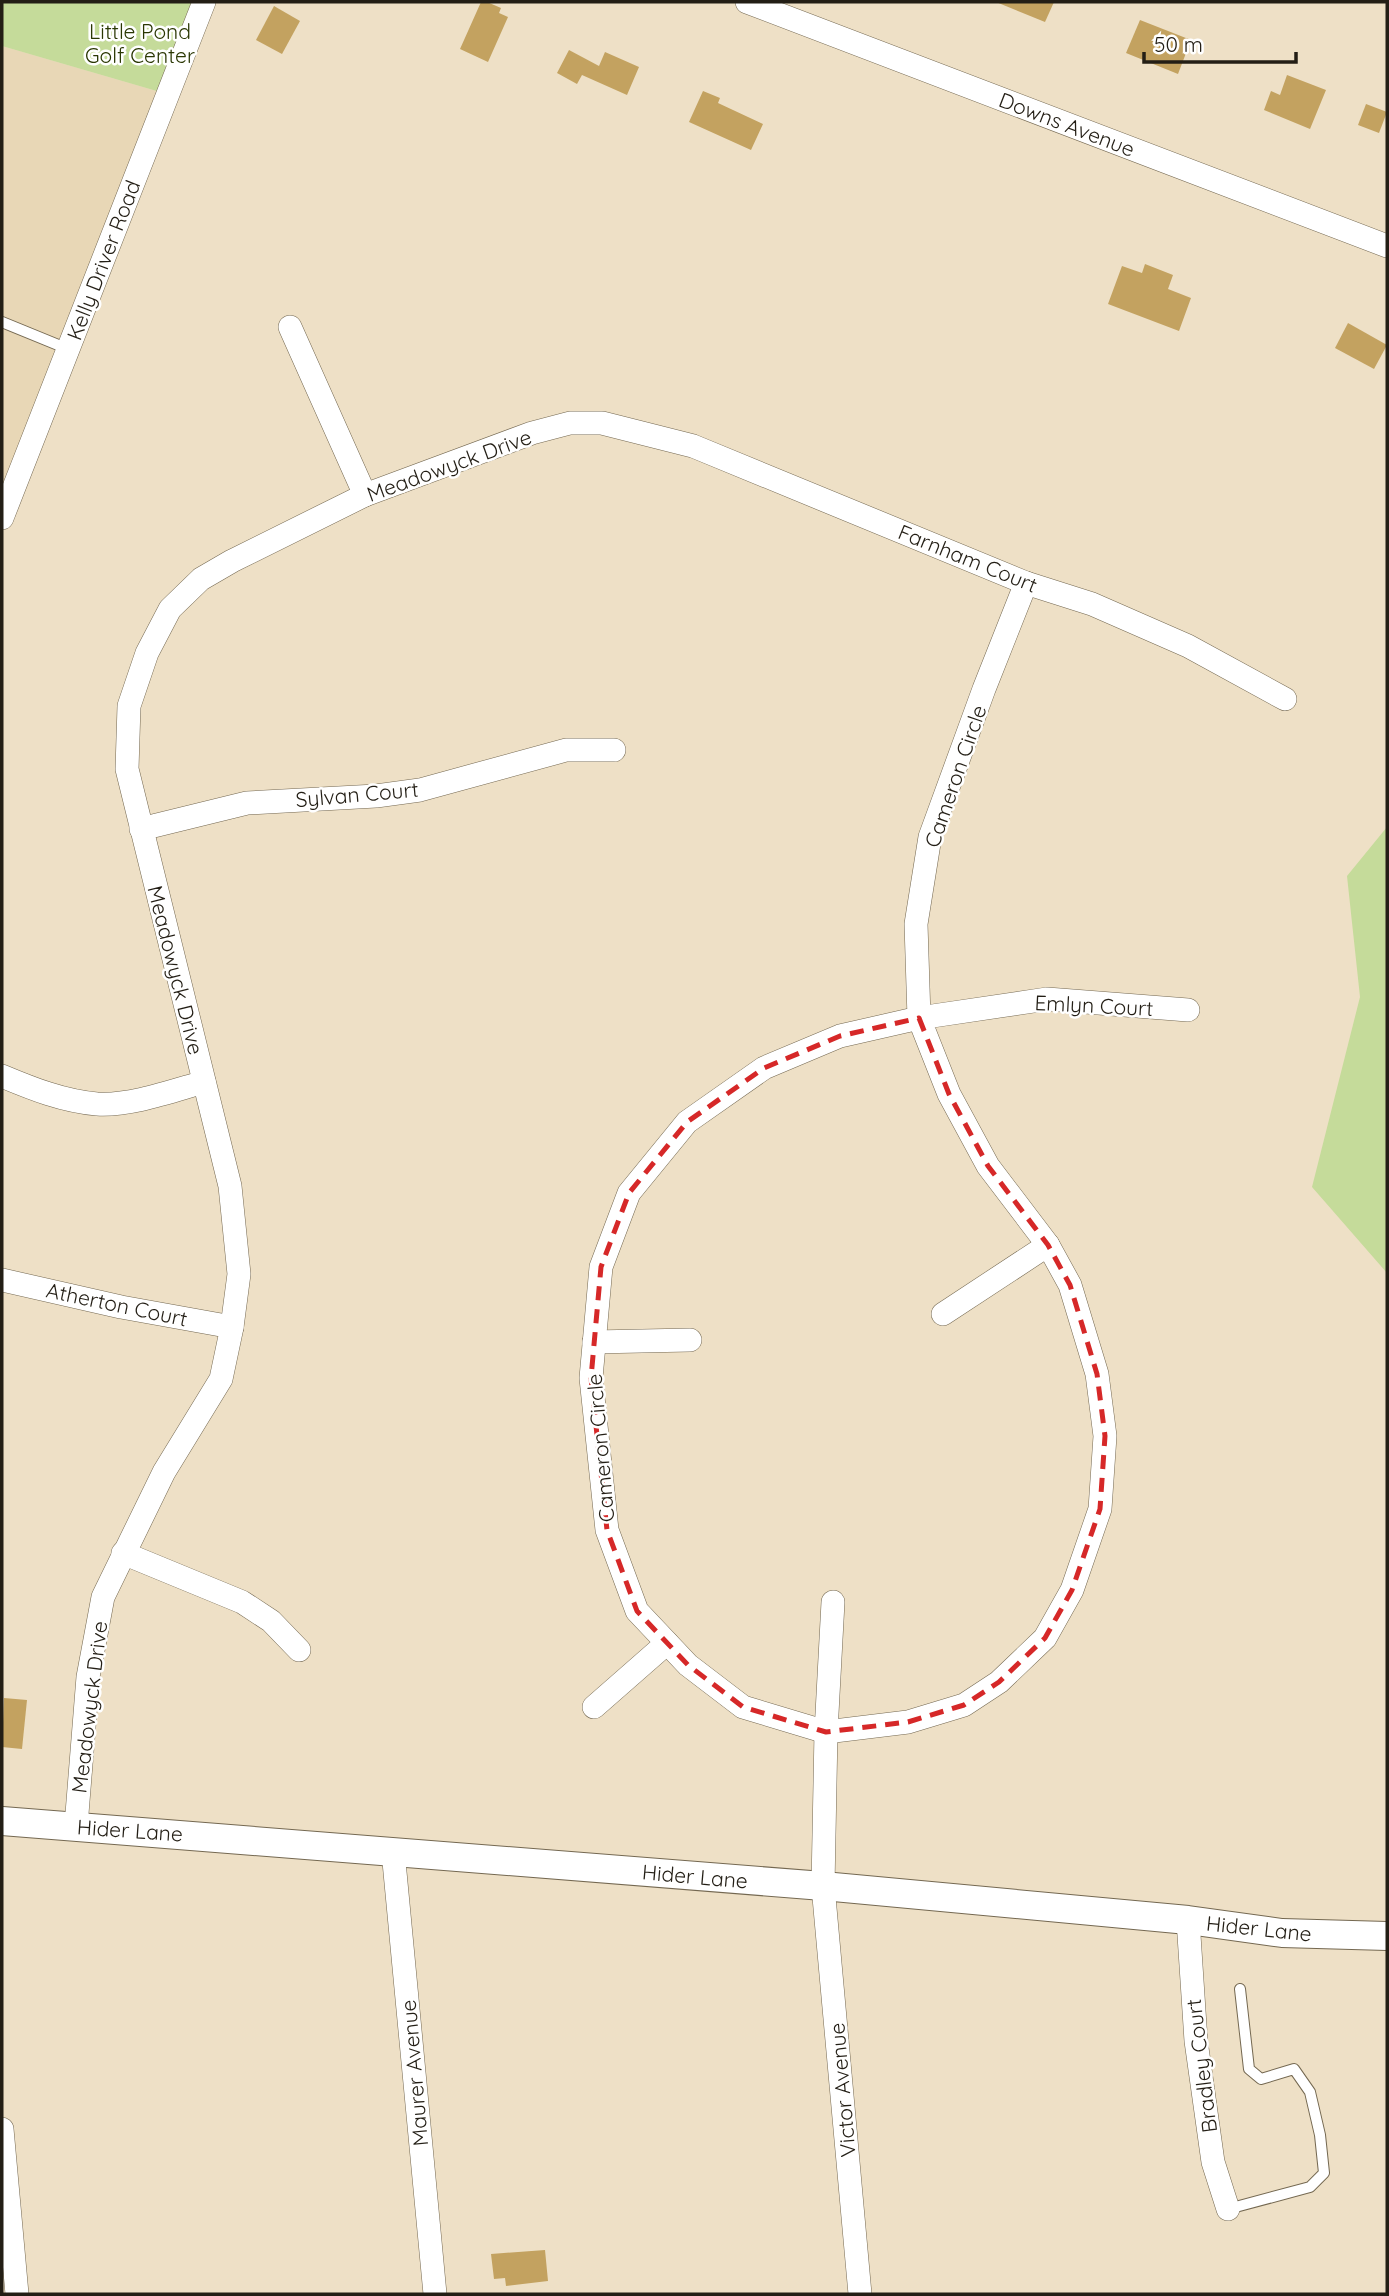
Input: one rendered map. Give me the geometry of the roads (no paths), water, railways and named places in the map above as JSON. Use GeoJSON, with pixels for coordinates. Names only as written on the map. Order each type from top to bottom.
{"type":"FeatureCollection","features":[{"type":"Feature","properties":{"kind":"street","name":"Kelly Driver Road"},"geometry":{"type":"LineString","coordinates":[[2,518],[204,2]]}},
{"type":"Feature","properties":{"kind":"street","name":"Downs Avenue"},"geometry":{"type":"LineString","coordinates":[[747,2],[1387,246]]}},
{"type":"Feature","properties":{"kind":"street"},"geometry":{"type":"LineString","coordinates":[[290,327],[365,495]]}},
{"type":"Feature","properties":{"kind":"street","name":"Meadowyck Drive"},"geometry":{"type":"LineString","coordinates":[[76,1826],[88,1677],[103,1597],[163,1472],[220,1379],[232,1327],[239,1274],[230,1186],[127,769],[129,706],[147,653],[170,609],[201,579],[365,495],[532,433],[570,424],[602,423],[645,432]]}},
{"type":"Feature","properties":{"kind":"street","name":"Farnham Court"},"geometry":{"type":"LineString","coordinates":[[645,432],[693,446],[1026,583],[1093,604],[1188,646],[1285,699]]}},
{"type":"Feature","properties":{"kind":"street","name":"Cameron Circle"},"geometry":{"type":"LineString","coordinates":[[919,1018],[840,1036],[764,1068],[687,1122],[629,1193],[601,1267],[591,1378],[607,1530],[637,1611],[688,1665],[743,1707],[826,1732],[908,1722],[964,1705],[999,1682],[1045,1638],[1072,1590],[1100,1509],[1105,1436],[1097,1374],[1070,1285],[1048,1245],[989,1166],[949,1094],[919,1018],[916,924],[930,837],[1026,583]]}},
{"type":"Feature","properties":{"kind":"street","name":"Sylvan Court"},"geometry":{"type":"LineString","coordinates":[[141,829],[247,803],[376,796],[420,790],[566,750],[614,750]]}},
{"type":"Feature","properties":{"kind":"street","name":"Emlyn Court"},"geometry":{"type":"LineString","coordinates":[[919,1018],[1047,999],[1188,1010]]}},
{"type":"Feature","properties":{"kind":"street"},"geometry":{"type":"LineString","coordinates":[[2,1076],[50,1096],[98,1104],[141,1099],[204,1082]]}},
{"type":"Feature","properties":{"kind":"street"},"geometry":{"type":"LineString","coordinates":[[943,1314],[1048,1245]]}},
{"type":"Feature","properties":{"kind":"street","name":"Atherton Court"},"geometry":{"type":"LineString","coordinates":[[2,1279],[121,1307],[232,1327]]}},
{"type":"Feature","properties":{"kind":"street"},"geometry":{"type":"LineString","coordinates":[[594,1342],[690,1340]]}},
{"type":"Feature","properties":{"kind":"street"},"geometry":{"type":"LineString","coordinates":[[123,1553],[242,1602],[271,1621],[299,1650]]}},
{"type":"Feature","properties":{"kind":"street"},"geometry":{"type":"LineString","coordinates":[[823,1886],[826,1732],[833,1602]]}},
{"type":"Feature","properties":{"kind":"street"},"geometry":{"type":"LineString","coordinates":[[594,1707],[667,1643]]}},
{"type":"Feature","properties":{"kind":"street","name":"Hider Lane"},"geometry":{"type":"LineString","coordinates":[[2,1821],[823,1886],[1188,1920],[1282,1933],[1387,1936]]}},
{"type":"Feature","properties":{"kind":"street","name":"Maurer Avenue"},"geometry":{"type":"LineString","coordinates":[[393,1851],[435,2294]]}},
{"type":"Feature","properties":{"kind":"street","name":"Victor Avenue"},"geometry":{"type":"LineString","coordinates":[[823,1886],[860,2294]]}},
{"type":"Feature","properties":{"kind":"street","name":"Bradley Court"},"geometry":{"type":"LineString","coordinates":[[1188,1920],[1196,2041],[1213,2162],[1228,2209]]}},
{"type":"Feature","properties":{"kind":"street"},"geometry":{"type":"LineString","coordinates":[[2,2129],[17,2294]]}},
{"type":"Feature","properties":{"kind":"lane"},"geometry":{"type":"LineString","coordinates":[[2,321],[68,349]]}},
{"type":"Feature","properties":{"kind":"lane"},"geometry":{"type":"LineString","coordinates":[[1228,2209],[1310,2187],[1324,2173],[1320,2135],[1310,2092],[1294,2069],[1261,2079],[1249,2069],[1240,1989]]}},
{"type":"Feature","properties":{"kind":"park label","name":"Little Pond Golf Center"},"geometry":{"type":"Point","coordinates":[140,43]}}]}
